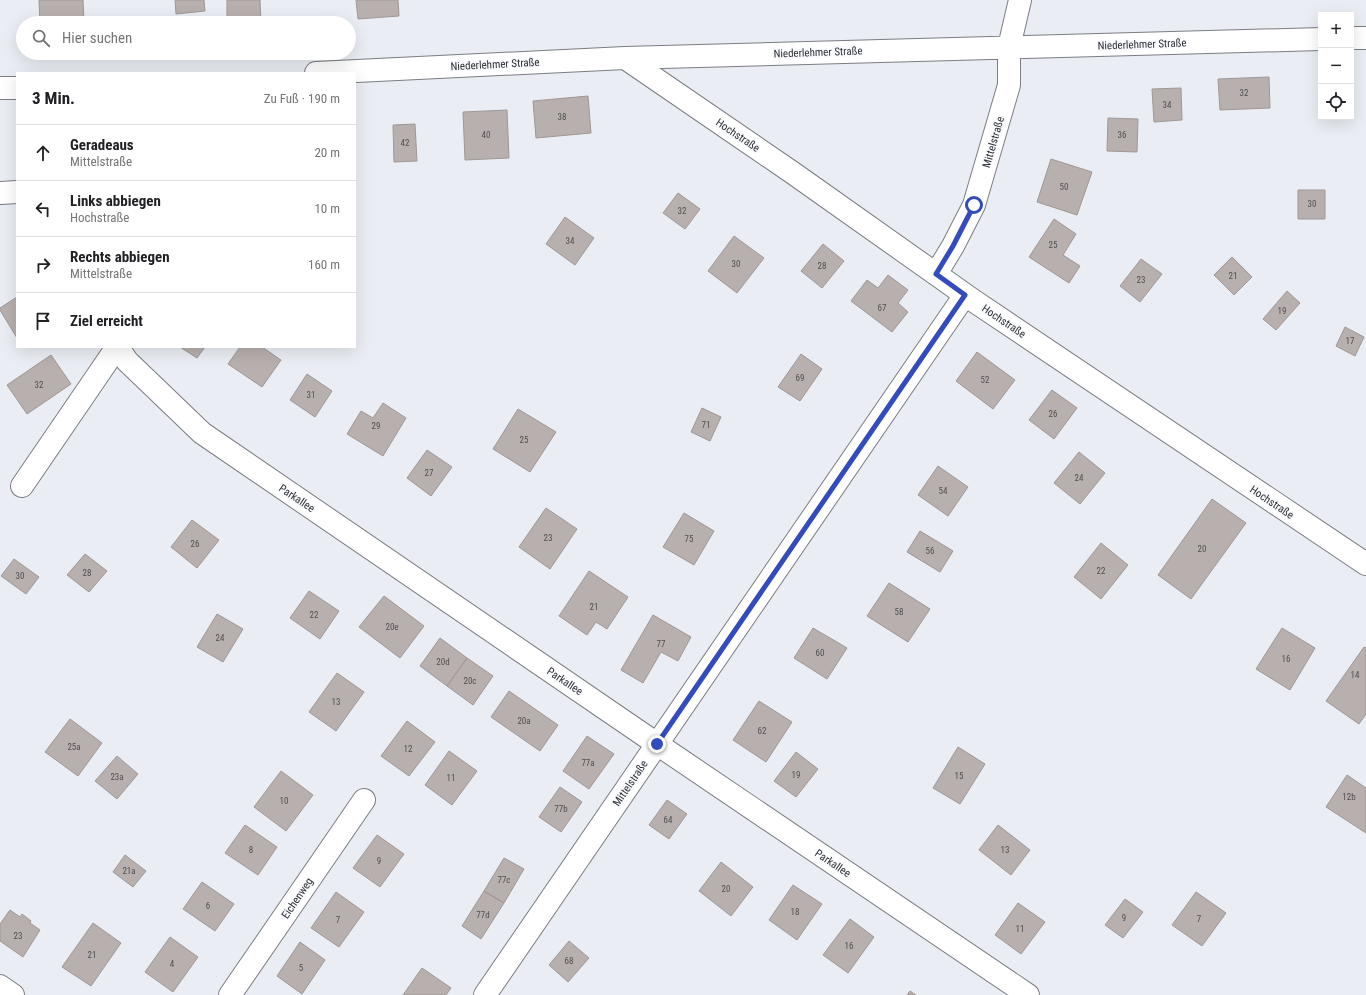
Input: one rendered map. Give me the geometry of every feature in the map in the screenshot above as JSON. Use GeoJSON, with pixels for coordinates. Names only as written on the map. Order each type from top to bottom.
{"type":"FeatureCollection","features":[{"type":"Feature","properties":{"kind":"street","name":"Mittelstraße"},"geometry":{"type":"LineString","coordinates":[[936,274],[953,246],[974,205],[1009,85],[1009,47],[1020,0]]}},
{"type":"Feature","properties":{"kind":"street"},"geometry":{"type":"LineString","coordinates":[[1354,38],[1366,38]]}},
{"type":"Feature","properties":{"kind":"street","name":"Niederlehmer Straße"},"geometry":{"type":"LineString","coordinates":[[337,72],[625,58],[1318,39]]}},
{"type":"Feature","properties":{"kind":"street","name":"Hochstraße"},"geometry":{"type":"LineString","coordinates":[[625,58],[794,173],[965,295],[1366,564]]}},
{"type":"Feature","properties":{"kind":"street"},"geometry":{"type":"LineString","coordinates":[[0,88],[16,88]]}},
{"type":"Feature","properties":{"kind":"street"},"geometry":{"type":"LineString","coordinates":[[0,193],[16,192]]}},
{"type":"Feature","properties":{"kind":"street","name":"Mittelstraße"},"geometry":{"type":"LineString","coordinates":[[485,995],[965,295]]}},
{"type":"Feature","properties":{"kind":"street"},"geometry":{"type":"LineString","coordinates":[[22,486],[117,348]]}},
{"type":"Feature","properties":{"kind":"street","name":"Parkallee"},"geometry":{"type":"LineString","coordinates":[[119,348],[128,362],[202,433],[1028,995]]}},
{"type":"Feature","properties":{"kind":"street","name":"Eichenweg"},"geometry":{"type":"LineString","coordinates":[[230,995],[364,800]]}},
{"type":"Feature","properties":{"kind":"street"},"geometry":{"type":"LineString","coordinates":[[0,986],[13,995]]}},
{"type":"Feature","properties":{"kind":"building"},"geometry":{"type":"Polygon","coordinates":[[[39,0],[83,0],[84,16],[40,16],[39,0]]]}},
{"type":"Feature","properties":{"kind":"building"},"geometry":{"type":"Polygon","coordinates":[[[175,0],[204,0],[205,11],[176,14],[175,0]]]}},
{"type":"Feature","properties":{"kind":"building"},"geometry":{"type":"Polygon","coordinates":[[[227,0],[260,0],[261,16],[227,16],[227,0]]]}},
{"type":"Feature","properties":{"kind":"building"},"geometry":{"type":"Polygon","coordinates":[[[356,0],[398,0],[399,16],[358,19],[356,0]]]}},
{"type":"Feature","properties":{"kind":"building"},"geometry":{"type":"Polygon","coordinates":[[[1269,77],[1270,108],[1220,110],[1218,79],[1269,77]]]}},
{"type":"Feature","properties":{"kind":"building"},"geometry":{"type":"Polygon","coordinates":[[[1181,88],[1182,120],[1154,122],[1152,89],[1181,88]]]}},
{"type":"Feature","properties":{"kind":"building"},"geometry":{"type":"Polygon","coordinates":[[[588,96],[591,133],[536,138],[533,101],[588,96]]]}},
{"type":"Feature","properties":{"kind":"building"},"geometry":{"type":"Polygon","coordinates":[[[507,110],[509,158],[465,160],[463,112],[507,110]]]}},
{"type":"Feature","properties":{"kind":"building"},"geometry":{"type":"Polygon","coordinates":[[[1108,118],[1138,119],[1137,152],[1107,151],[1108,118]]]}},
{"type":"Feature","properties":{"kind":"building"},"geometry":{"type":"Polygon","coordinates":[[[415,124],[417,161],[394,162],[393,125],[415,124]]]}},
{"type":"Feature","properties":{"kind":"building"},"geometry":{"type":"Polygon","coordinates":[[[1051,159],[1092,172],[1077,215],[1037,202],[1051,159]]]}},
{"type":"Feature","properties":{"kind":"building"},"geometry":{"type":"Polygon","coordinates":[[[1298,190],[1325,190],[1325,219],[1298,219],[1298,190]]]}},
{"type":"Feature","properties":{"kind":"building"},"geometry":{"type":"Polygon","coordinates":[[[678,193],[700,209],[685,229],[663,213],[678,193]]]}},
{"type":"Feature","properties":{"kind":"building"},"geometry":{"type":"Polygon","coordinates":[[[565,217],[594,238],[575,265],[546,244],[565,217]]]}},
{"type":"Feature","properties":{"kind":"building"},"geometry":{"type":"Polygon","coordinates":[[[1054,219],[1076,234],[1063,255],[1080,266],[1069,283],[1029,257],[1054,219]]]}},
{"type":"Feature","properties":{"kind":"building"},"geometry":{"type":"Polygon","coordinates":[[[734,236],[764,258],[737,293],[708,271],[734,236]]]}},
{"type":"Feature","properties":{"kind":"building"},"geometry":{"type":"Polygon","coordinates":[[[823,244],[844,261],[822,288],[801,271],[823,244]]]}},
{"type":"Feature","properties":{"kind":"building"},"geometry":{"type":"Polygon","coordinates":[[[1232,257],[1252,277],[1234,295],[1214,275],[1232,257]]]}},
{"type":"Feature","properties":{"kind":"building"},"geometry":{"type":"Polygon","coordinates":[[[1141,259],[1162,274],[1140,302],[1120,286],[1141,259]]]}},
{"type":"Feature","properties":{"kind":"building"},"geometry":{"type":"Polygon","coordinates":[[[888,275],[908,290],[898,303],[908,312],[892,332],[851,301],[867,280],[878,288],[888,275]]]}},
{"type":"Feature","properties":{"kind":"building"},"geometry":{"type":"Polygon","coordinates":[[[1287,291],[1300,303],[1276,330],[1263,319],[1287,291]]]}},
{"type":"Feature","properties":{"kind":"building"},"geometry":{"type":"Polygon","coordinates":[[[16,298],[16,336],[0,310],[0,308],[16,298]]]}},
{"type":"Feature","properties":{"kind":"building"},"geometry":{"type":"Polygon","coordinates":[[[1345,327],[1364,337],[1355,356],[1336,346],[1345,327]]]}},
{"type":"Feature","properties":{"kind":"building"},"geometry":{"type":"Polygon","coordinates":[[[182,348],[204,348],[197,358],[182,348]]]}},
{"type":"Feature","properties":{"kind":"building"},"geometry":{"type":"Polygon","coordinates":[[[239,348],[263,348],[281,360],[262,387],[228,364],[239,348]]]}},
{"type":"Feature","properties":{"kind":"building"},"geometry":{"type":"Polygon","coordinates":[[[977,352],[1015,380],[993,409],[956,381],[977,352]]]}},
{"type":"Feature","properties":{"kind":"building"},"geometry":{"type":"Polygon","coordinates":[[[801,354],[822,369],[800,401],[778,387],[801,354]]]}},
{"type":"Feature","properties":{"kind":"building"},"geometry":{"type":"Polygon","coordinates":[[[51,355],[71,384],[27,414],[7,385],[51,355]]]}},
{"type":"Feature","properties":{"kind":"building"},"geometry":{"type":"Polygon","coordinates":[[[307,374],[332,391],[315,417],[290,400],[307,374]]]}},
{"type":"Feature","properties":{"kind":"building"},"geometry":{"type":"Polygon","coordinates":[[[1052,390],[1077,408],[1054,439],[1029,420],[1052,390]]]}},
{"type":"Feature","properties":{"kind":"building"},"geometry":{"type":"Polygon","coordinates":[[[383,403],[406,418],[383,456],[347,434],[361,411],[373,418],[383,403]]]}},
{"type":"Feature","properties":{"kind":"building"},"geometry":{"type":"Polygon","coordinates":[[[702,408],[721,417],[710,441],[691,432],[702,408]]]}},
{"type":"Feature","properties":{"kind":"building"},"geometry":{"type":"Polygon","coordinates":[[[518,409],[556,432],[530,472],[493,449],[518,409]]]}},
{"type":"Feature","properties":{"kind":"building"},"geometry":{"type":"Polygon","coordinates":[[[427,450],[452,467],[431,496],[407,478],[427,450]]]}},
{"type":"Feature","properties":{"kind":"building"},"geometry":{"type":"Polygon","coordinates":[[[1079,452],[1105,473],[1080,504],[1054,483],[1079,452]]]}},
{"type":"Feature","properties":{"kind":"building"},"geometry":{"type":"Polygon","coordinates":[[[938,466],[968,487],[948,516],[918,495],[938,466]]]}},
{"type":"Feature","properties":{"kind":"building"},"geometry":{"type":"Polygon","coordinates":[[[1212,499],[1246,523],[1191,599],[1158,575],[1212,499]]]}},
{"type":"Feature","properties":{"kind":"building"},"geometry":{"type":"Polygon","coordinates":[[[546,508],[577,529],[550,569],[519,547],[546,508]]]}},
{"type":"Feature","properties":{"kind":"building"},"geometry":{"type":"Polygon","coordinates":[[[684,513],[714,531],[694,565],[663,547],[684,513]]]}},
{"type":"Feature","properties":{"kind":"building"},"geometry":{"type":"Polygon","coordinates":[[[192,520],[219,540],[197,568],[171,547],[192,520]]]}},
{"type":"Feature","properties":{"kind":"building"},"geometry":{"type":"Polygon","coordinates":[[[920,531],[953,551],[940,572],[907,552],[920,531]]]}},
{"type":"Feature","properties":{"kind":"building"},"geometry":{"type":"Polygon","coordinates":[[[1101,543],[1128,565],[1101,599],[1074,577],[1101,543]]]}},
{"type":"Feature","properties":{"kind":"building"},"geometry":{"type":"Polygon","coordinates":[[[85,554],[107,571],[89,592],[67,575],[85,554]]]}},
{"type":"Feature","properties":{"kind":"building"},"geometry":{"type":"Polygon","coordinates":[[[14,559],[39,577],[26,594],[1,576],[14,559]]]}},
{"type":"Feature","properties":{"kind":"building"},"geometry":{"type":"Polygon","coordinates":[[[589,571],[628,597],[607,629],[596,622],[587,635],[559,616],[589,571]]]}},
{"type":"Feature","properties":{"kind":"building"},"geometry":{"type":"Polygon","coordinates":[[[889,583],[930,609],[908,642],[867,616],[889,583]]]}},
{"type":"Feature","properties":{"kind":"building"},"geometry":{"type":"Polygon","coordinates":[[[309,591],[339,611],[320,639],[290,618],[309,591]]]}},
{"type":"Feature","properties":{"kind":"building"},"geometry":{"type":"Polygon","coordinates":[[[384,596],[424,626],[400,658],[359,627],[384,596]]]}},
{"type":"Feature","properties":{"kind":"building"},"geometry":{"type":"Polygon","coordinates":[[[217,614],[243,629],[223,662],[197,647],[217,614]]]}},
{"type":"Feature","properties":{"kind":"building"},"geometry":{"type":"Polygon","coordinates":[[[653,615],[691,637],[678,661],[661,652],[643,683],[621,670],[653,615]]]}},
{"type":"Feature","properties":{"kind":"building"},"geometry":{"type":"Polygon","coordinates":[[[813,628],[847,648],[827,679],[794,658],[813,628]]]}},
{"type":"Feature","properties":{"kind":"building"},"geometry":{"type":"Polygon","coordinates":[[[1282,628],[1315,648],[1290,690],[1256,669],[1282,628]]]}},
{"type":"Feature","properties":{"kind":"building"},"geometry":{"type":"Polygon","coordinates":[[[440,638],[467,658],[447,686],[420,666],[440,638]]]}},
{"type":"Feature","properties":{"kind":"building"},"geometry":{"type":"Polygon","coordinates":[[[1364,647],[1366,648],[1366,714],[1359,724],[1326,701],[1364,647]]]}},
{"type":"Feature","properties":{"kind":"building"},"geometry":{"type":"Polygon","coordinates":[[[467,658],[493,676],[473,705],[447,686],[467,658]]]}},
{"type":"Feature","properties":{"kind":"building"},"geometry":{"type":"Polygon","coordinates":[[[337,673],[364,692],[336,731],[309,712],[337,673]]]}},
{"type":"Feature","properties":{"kind":"building"},"geometry":{"type":"Polygon","coordinates":[[[509,691],[558,725],[540,751],[491,717],[509,691]]]}},
{"type":"Feature","properties":{"kind":"building"},"geometry":{"type":"Polygon","coordinates":[[[759,701],[792,722],[766,762],[733,740],[759,701]]]}},
{"type":"Feature","properties":{"kind":"building"},"geometry":{"type":"Polygon","coordinates":[[[70,719],[102,743],[78,776],[45,752],[70,719]]]}},
{"type":"Feature","properties":{"kind":"building"},"geometry":{"type":"Polygon","coordinates":[[[407,721],[435,742],[409,776],[381,756],[407,721]]]}},
{"type":"Feature","properties":{"kind":"building"},"geometry":{"type":"Polygon","coordinates":[[[587,736],[614,754],[589,789],[563,771],[587,736]]]}},
{"type":"Feature","properties":{"kind":"building"},"geometry":{"type":"Polygon","coordinates":[[[958,747],[985,764],[960,804],[933,788],[958,747]]]}},
{"type":"Feature","properties":{"kind":"building"},"geometry":{"type":"Polygon","coordinates":[[[449,751],[477,771],[452,805],[425,785],[449,751]]]}},
{"type":"Feature","properties":{"kind":"building"},"geometry":{"type":"Polygon","coordinates":[[[796,752],[818,769],[796,797],[774,781],[796,752]]]}},
{"type":"Feature","properties":{"kind":"building"},"geometry":{"type":"Polygon","coordinates":[[[117,756],[138,774],[117,799],[95,781],[117,756]]]}},
{"type":"Feature","properties":{"kind":"building"},"geometry":{"type":"Polygon","coordinates":[[[281,771],[313,795],[286,831],[254,807],[281,771]]]}},
{"type":"Feature","properties":{"kind":"building"},"geometry":{"type":"Polygon","coordinates":[[[1347,775],[1366,788],[1366,833],[1326,807],[1347,775]]]}},
{"type":"Feature","properties":{"kind":"building"},"geometry":{"type":"Polygon","coordinates":[[[560,787],[582,802],[561,832],[539,817],[560,787]]]}},
{"type":"Feature","properties":{"kind":"building"},"geometry":{"type":"Polygon","coordinates":[[[667,800],[687,814],[669,839],[649,825],[667,800]]]}},
{"type":"Feature","properties":{"kind":"building"},"geometry":{"type":"Polygon","coordinates":[[[245,825],[277,847],[258,875],[225,853],[245,825]]]}},
{"type":"Feature","properties":{"kind":"building"},"geometry":{"type":"Polygon","coordinates":[[[998,825],[1030,850],[1011,875],[979,850],[998,825]]]}},
{"type":"Feature","properties":{"kind":"building"},"geometry":{"type":"Polygon","coordinates":[[[377,835],[404,854],[380,887],[353,868],[377,835]]]}},
{"type":"Feature","properties":{"kind":"building"},"geometry":{"type":"Polygon","coordinates":[[[125,855],[146,871],[133,887],[113,872],[125,855]]]}},
{"type":"Feature","properties":{"kind":"building"},"geometry":{"type":"Polygon","coordinates":[[[504,858],[524,869],[504,903],[484,891],[504,858]]]}},
{"type":"Feature","properties":{"kind":"building"},"geometry":{"type":"Polygon","coordinates":[[[721,862],[753,887],[731,916],[699,891],[721,862]]]}},
{"type":"Feature","properties":{"kind":"building"},"geometry":{"type":"Polygon","coordinates":[[[202,882],[234,904],[215,931],[183,909],[202,882]]]}},
{"type":"Feature","properties":{"kind":"building"},"geometry":{"type":"Polygon","coordinates":[[[793,885],[822,904],[797,940],[769,920],[793,885]]]}},
{"type":"Feature","properties":{"kind":"building"},"geometry":{"type":"Polygon","coordinates":[[[484,891],[504,903],[481,939],[462,926],[484,891]]]}},
{"type":"Feature","properties":{"kind":"building"},"geometry":{"type":"Polygon","coordinates":[[[336,892],[364,912],[339,947],[311,928],[336,892]]]}},
{"type":"Feature","properties":{"kind":"building"},"geometry":{"type":"Polygon","coordinates":[[[1196,892],[1226,913],[1202,946],[1172,925],[1196,892]]]}},
{"type":"Feature","properties":{"kind":"building"},"geometry":{"type":"Polygon","coordinates":[[[1125,899],[1143,912],[1123,938],[1105,925],[1125,899]]]}},
{"type":"Feature","properties":{"kind":"building"},"geometry":{"type":"Polygon","coordinates":[[[1018,903],[1045,922],[1021,954],[995,935],[1018,903]]]}},
{"type":"Feature","properties":{"kind":"building"},"geometry":{"type":"Polygon","coordinates":[[[10,910],[20,917],[22,914],[31,921],[30,923],[40,930],[23,957],[0,941],[0,924],[10,910]]]}},
{"type":"Feature","properties":{"kind":"building"},"geometry":{"type":"Polygon","coordinates":[[[850,919],[874,937],[848,973],[823,955],[850,919]]]}},
{"type":"Feature","properties":{"kind":"building"},"geometry":{"type":"Polygon","coordinates":[[[93,923],[121,943],[91,986],[62,967],[93,923]]]}},
{"type":"Feature","properties":{"kind":"building"},"geometry":{"type":"Polygon","coordinates":[[[170,937],[198,957],[173,992],[145,972],[170,937]]]}},
{"type":"Feature","properties":{"kind":"building"},"geometry":{"type":"Polygon","coordinates":[[[569,941],[589,958],[568,982],[549,965],[569,941]]]}},
{"type":"Feature","properties":{"kind":"building"},"geometry":{"type":"Polygon","coordinates":[[[300,942],[325,960],[302,994],[277,976],[300,942]]]}},
{"type":"Feature","properties":{"kind":"building"},"geometry":{"type":"Polygon","coordinates":[[[422,968],[451,988],[446,995],[403,995],[422,968]]]}},
{"type":"Feature","properties":{"kind":"building"},"geometry":{"type":"Polygon","coordinates":[[[910,991],[916,995],[907,995],[910,991]]]}},
{"type":"Feature","properties":{"kind":"route"},"geometry":{"type":"LineString","coordinates":[[657,744],[965,295],[936,274],[953,246],[974,205]]}}]}
